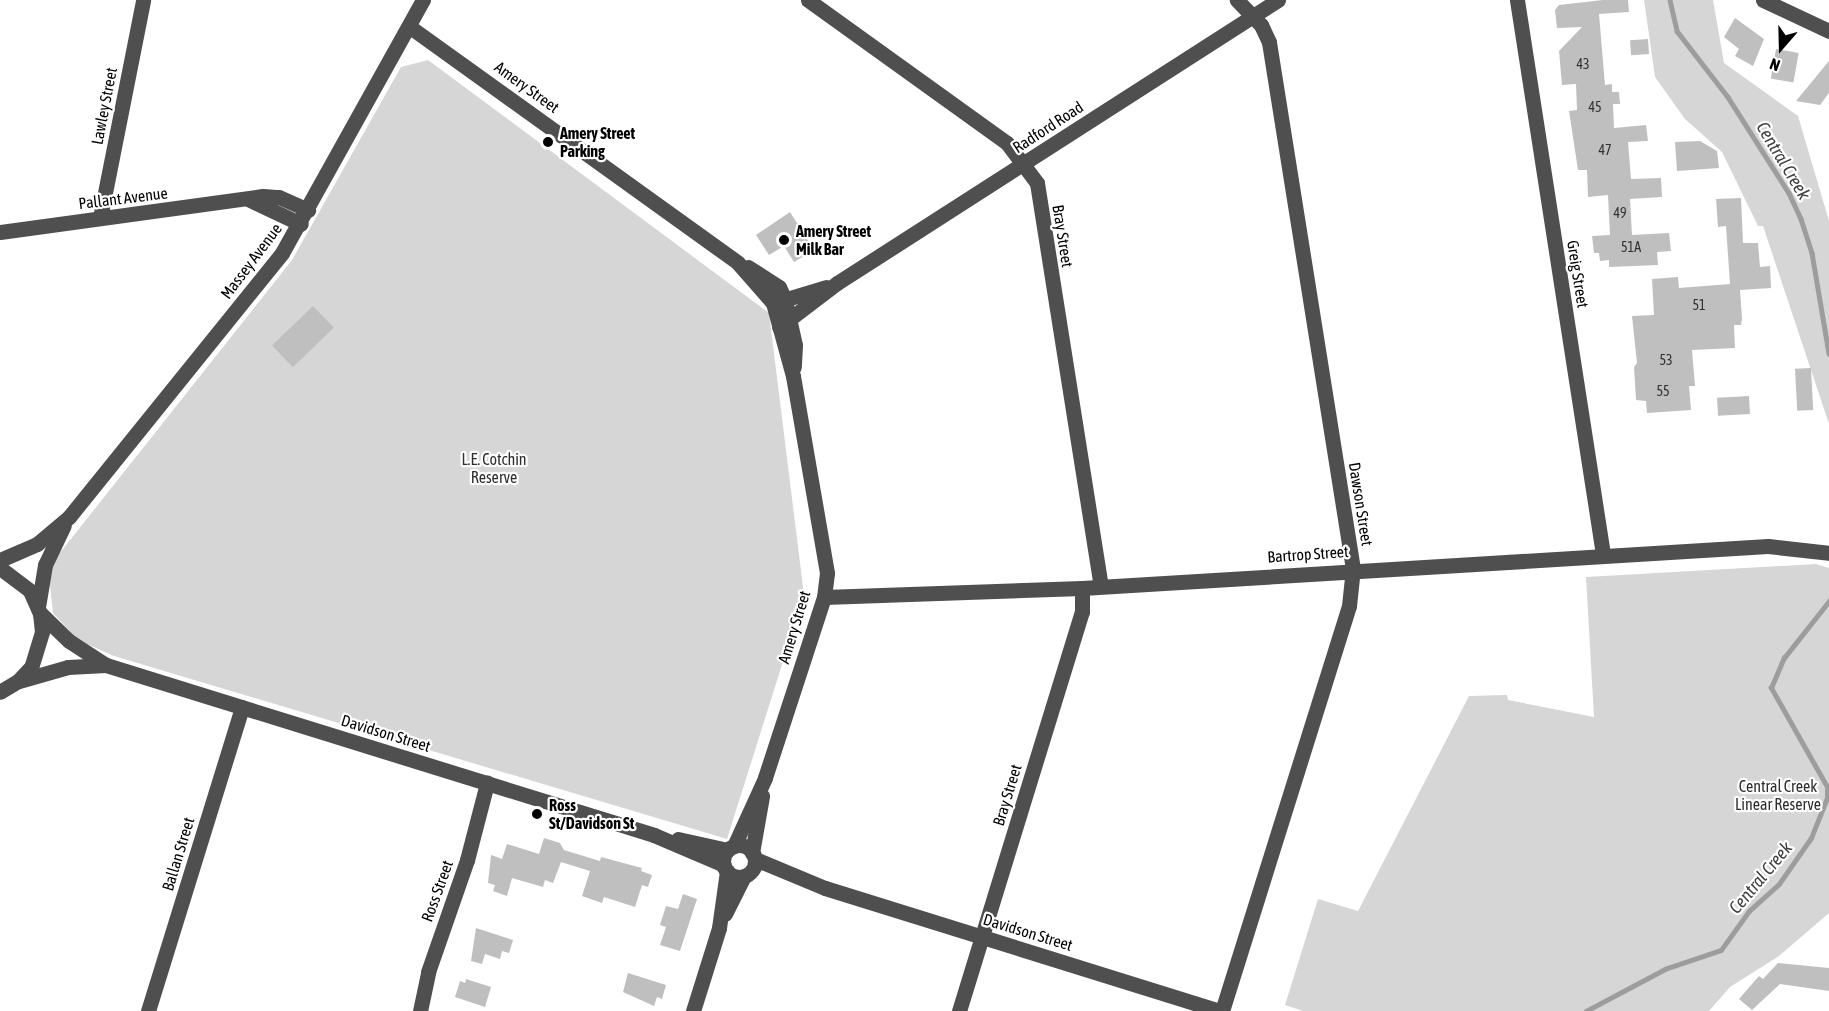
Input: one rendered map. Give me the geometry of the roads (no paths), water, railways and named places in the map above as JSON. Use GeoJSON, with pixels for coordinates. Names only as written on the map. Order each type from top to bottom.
{"type":"FeatureCollection","features":[{"type":"Feature","properties":{"kind":"street","name":"Lawley Street"},"geometry":{"type":"LineString","coordinates":[[100,219],[143,0]]}},
{"type":"Feature","properties":{"kind":"street","name":"Massey Avenue"},"geometry":{"type":"LineString","coordinates":[[0,560],[37,544],[69,517],[282,254],[305,217],[423,0]]}},
{"type":"Feature","properties":{"kind":"street","name":"Bray Street"},"geometry":{"type":"LineString","coordinates":[[808,0],[1007,143],[1037,183],[1101,586]]}},
{"type":"Feature","properties":{"kind":"street","name":"Dawson Street"},"geometry":{"type":"LineString","coordinates":[[1221,1011],[1349,606],[1353,569],[1269,42],[1252,16],[1237,0]]}},
{"type":"Feature","properties":{"kind":"street","name":"Radford Road"},"geometry":{"type":"LineString","coordinates":[[786,324],[837,283],[1278,0]]}},
{"type":"Feature","properties":{"kind":"street","name":"Greig Street"},"geometry":{"type":"LineString","coordinates":[[1516,0],[1604,554]]}},
{"type":"Feature","properties":{"kind":"street"},"geometry":{"type":"LineString","coordinates":[[1763,0],[1829,31]]}},
{"type":"Feature","properties":{"kind":"street","name":"Amery Street"},"geometry":{"type":"LineString","coordinates":[[410,27],[738,263],[779,301],[786,324],[827,573],[824,597],[765,778],[728,858],[718,928],[693,1011]]}},
{"type":"Feature","properties":{"kind":"street","name":"Pallant Avenue"},"geometry":{"type":"LineString","coordinates":[[0,232],[250,201],[305,217]]}},
{"type":"Feature","properties":{"kind":"street","name":"Radford Road"},"geometry":{"type":"LineString","coordinates":[[779,301],[837,283]]}},
{"type":"Feature","properties":{"kind":"street","name":"Massey Avenue"},"geometry":{"type":"LineString","coordinates":[[18,681],[39,650],[39,610],[45,565],[69,517]]}},
{"type":"Feature","properties":{"kind":"street","name":"Bartrop Street"},"geometry":{"type":"LineString","coordinates":[[824,597],[1082,588],[1353,569],[1768,546],[1829,553]]}},
{"type":"Feature","properties":{"kind":"street","name":"Davidson Street"},"geometry":{"type":"LineString","coordinates":[[0,568],[18,578],[39,610],[69,641],[106,665],[728,858]]}},
{"type":"Feature","properties":{"kind":"street","name":"Bray Street"},"geometry":{"type":"LineString","coordinates":[[958,1011],[1082,612],[1082,588]]}},
{"type":"Feature","properties":{"kind":"street","name":"Davidson Street"},"geometry":{"type":"LineString","coordinates":[[18,681],[68,667],[106,665]]}},
{"type":"Feature","properties":{"kind":"street"},"geometry":{"type":"LineString","coordinates":[[0,692],[18,681]]}},
{"type":"Feature","properties":{"kind":"street","name":"Ballan Street"},"geometry":{"type":"LineString","coordinates":[[148,1011],[242,707]]}},
{"type":"Feature","properties":{"kind":"street","name":"Amery Street"},"geometry":{"type":"LineString","coordinates":[[718,928],[750,865],[765,778]]}},
{"type":"Feature","properties":{"kind":"street","name":"Ross Street"},"geometry":{"type":"LineString","coordinates":[[420,1011],[428,972],[467,860],[487,783]]}},
{"type":"Feature","properties":{"kind":"street"},"geometry":{"type":"LineString","coordinates":[[728,858],[744,846],[750,865]]}},
{"type":"Feature","properties":{"kind":"street"},"geometry":{"type":"LineString","coordinates":[[728,858],[750,865]]}},
{"type":"Feature","properties":{"kind":"street","name":"Davidson Street"},"geometry":{"type":"LineString","coordinates":[[750,865],[1221,1011]]}},
{"type":"Feature","properties":{"kind":"waterway","name":"Central Creek"},"geometry":{"type":"LineString","coordinates":[[1670,0],[1677,31],[1728,97],[1789,193],[1801,219],[1812,253],[1829,354]]}},
{"type":"Feature","properties":{"kind":"waterway","name":"Central Creek"},"geometry":{"type":"LineString","coordinates":[[1586,1011],[1665,969],[1721,950],[1749,911],[1779,884],[1811,838],[1827,798],[1827,787],[1771,688],[1784,658],[1829,601]]}},
{"type":"Feature","properties":{"kind":"place","name":"Amery Street Parking"},"geometry":{"type":"Point","coordinates":[548,142]}},
{"type":"Feature","properties":{"kind":"place","name":"Amery Street Milk Bar"},"geometry":{"type":"Point","coordinates":[784,240]}},
{"type":"Feature","properties":{"kind":"place","name":"Ross St/Davidson St"},"geometry":{"type":"Point","coordinates":[537,814]}},
{"type":"Feature","properties":{"kind":"park label","name":"L.E. Cotchin Reserve"},"geometry":{"type":"Point","coordinates":[494,468]}},
{"type":"Feature","properties":{"kind":"park label","name":"Central Creek Linear Reserve"},"geometry":{"type":"Point","coordinates":[1778,795]}}]}
